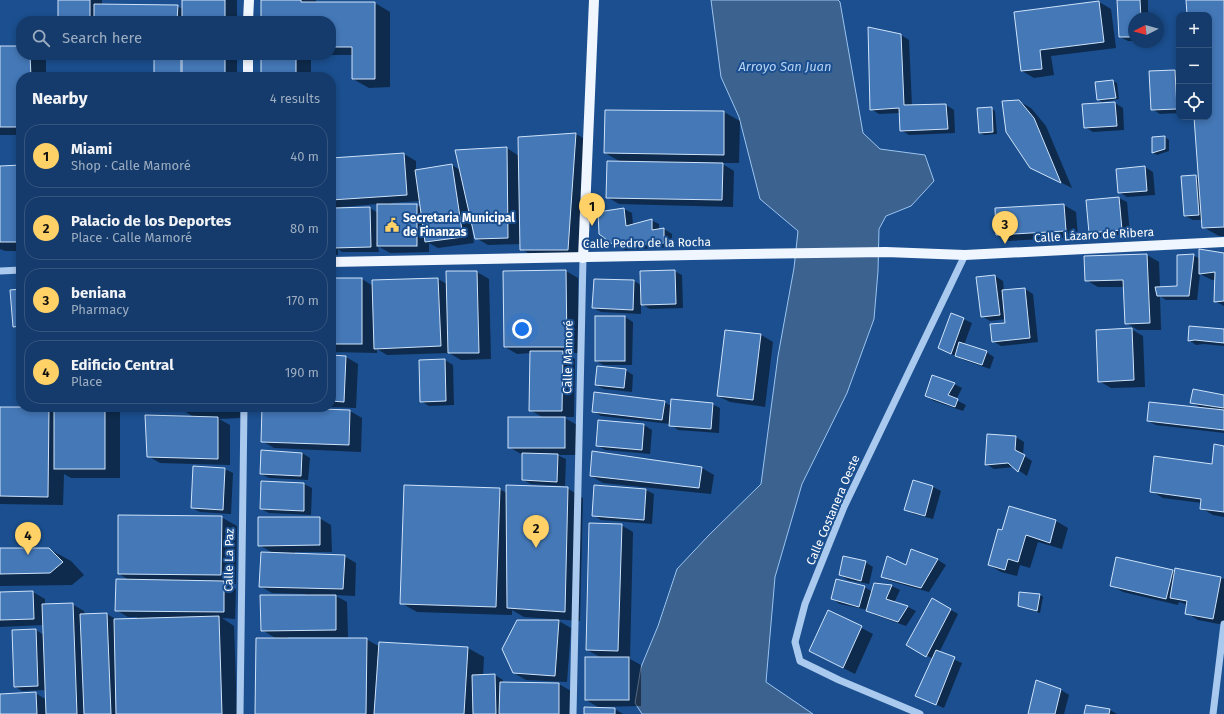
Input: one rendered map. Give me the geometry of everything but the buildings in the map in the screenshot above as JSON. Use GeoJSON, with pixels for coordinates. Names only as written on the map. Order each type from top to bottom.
{"type":"FeatureCollection","features":[{"type":"Feature","properties":{"kind":"main road"},"geometry":{"type":"LineString","coordinates":[[248,16],[249,0]]}},
{"type":"Feature","properties":{"kind":"main road","name":"Calle Mamoré"},"geometry":{"type":"LineString","coordinates":[[583,258],[594,0]]}},
{"type":"Feature","properties":{"kind":"main road"},"geometry":{"type":"LineString","coordinates":[[248,60],[248,72]]}},
{"type":"Feature","properties":{"kind":"main road","name":"Calle Lázaro de Ribera"},"geometry":{"type":"LineString","coordinates":[[964,254],[1224,242]]}},
{"type":"Feature","properties":{"kind":"main road","name":"Calle Pedro de la Rocha"},"geometry":{"type":"LineString","coordinates":[[336,262],[886,252],[964,254]]}},
{"type":"Feature","properties":{"kind":"street","name":"Calle Costanera Oeste"},"geometry":{"type":"LineString","coordinates":[[920,714],[800,662],[795,642],[805,604],[844,507],[964,254]]}},
{"type":"Feature","properties":{"kind":"street","name":"Calle Mamoré"},"geometry":{"type":"LineString","coordinates":[[573,714],[583,258]]}},
{"type":"Feature","properties":{"kind":"street"},"geometry":{"type":"LineString","coordinates":[[0,271],[16,270]]}},
{"type":"Feature","properties":{"kind":"street","name":"Calle La Paz"},"geometry":{"type":"LineString","coordinates":[[240,714],[244,412]]}},
{"type":"Feature","properties":{"kind":"street"},"geometry":{"type":"LineString","coordinates":[[1213,714],[1222,659],[1224,624]]}},
{"type":"Feature","properties":{"kind":"water","name":"Arroyo San Juan"},"geometry":{"type":"Polygon","coordinates":[[[711,0],[838,0],[840,2],[863,133],[880,149],[925,155],[934,181],[911,206],[886,216],[879,229],[878,271],[874,319],[847,393],[802,484],[775,577],[766,682],[813,714],[642,714],[635,703],[641,667],[658,626],[677,569],[761,484],[778,356],[794,268],[798,231],[760,199],[739,117],[721,77],[711,0]]]}},
{"type":"Feature","properties":{"kind":"place","name":"Secretaria Municipal de Finanzas"},"geometry":{"type":"Point","coordinates":[392,225]}},
{"type":"Feature","properties":{"kind":"place","name":"Miami"},"geometry":{"type":"Point","coordinates":[592,226]}},
{"type":"Feature","properties":{"kind":"place","name":"beniana"},"geometry":{"type":"Point","coordinates":[1005,244]}},
{"type":"Feature","properties":{"kind":"place","name":"Palacio de los Deportes"},"geometry":{"type":"Point","coordinates":[536,548]}},
{"type":"Feature","properties":{"kind":"place","name":"Edificio Central"},"geometry":{"type":"Point","coordinates":[28,555]}}]}
